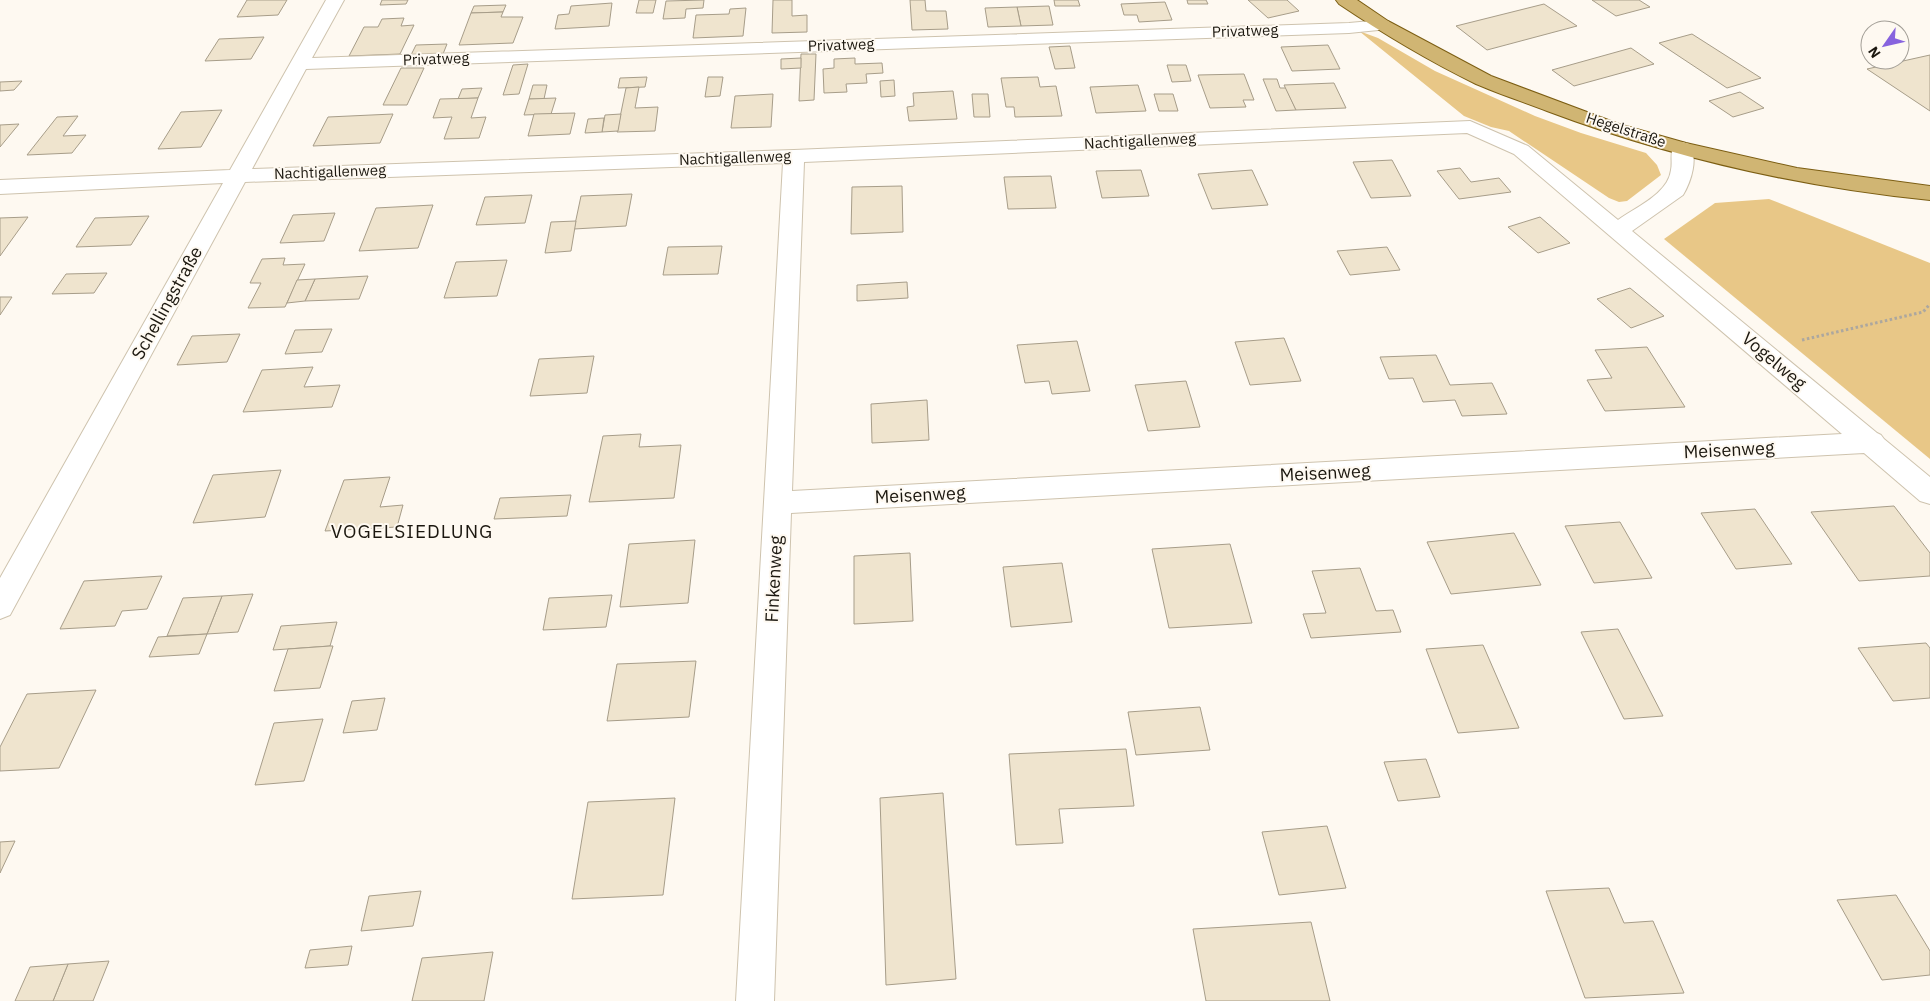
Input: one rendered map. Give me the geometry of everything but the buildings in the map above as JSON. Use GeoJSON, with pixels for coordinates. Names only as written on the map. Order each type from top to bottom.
{"type":"FeatureCollection","features":[{"type":"Feature","properties":{"kind":"main road","name":"Hegelstraße"},"geometry":{"type":"LineString","coordinates":[[1345,0],[1382,25],[1484,80],[1612,128],[1682,148],[1796,174],[1930,193]]}},
{"type":"Feature","properties":{"kind":"street","name":"Schellingstraße"},"geometry":{"type":"LineString","coordinates":[[0,606],[335,0]]}},
{"type":"Feature","properties":{"kind":"street","name":"Privatweg"},"geometry":{"type":"LineString","coordinates":[[299,64],[1382,25]]}},
{"type":"Feature","properties":{"kind":"street","name":"Nachtigallenweg"},"geometry":{"type":"LineString","coordinates":[[0,187],[1470,127]]}},
{"type":"Feature","properties":{"kind":"street","name":"Vogelweg"},"geometry":{"type":"LineString","coordinates":[[1470,127],[1521,150],[1872,442],[1930,493]]}},
{"type":"Feature","properties":{"kind":"street"},"geometry":{"type":"LineString","coordinates":[[1618,231],[1675,190],[1682,171],[1682,148]]}},
{"type":"Feature","properties":{"kind":"street","name":"Finkenweg"},"geometry":{"type":"LineString","coordinates":[[755,1001],[794,156]]}},
{"type":"Feature","properties":{"kind":"street","name":"Meisenweg"},"geometry":{"type":"LineString","coordinates":[[778,503],[1872,442]]}},
{"type":"Feature","properties":{"kind":"path"},"geometry":{"type":"LineString","coordinates":[[1760,349],[1923,312],[1930,304]]}},
{"type":"Feature","properties":{"kind":"shaded area"},"geometry":{"type":"Polygon","coordinates":[[[1359,31],[1378,38],[1435,71],[1535,116],[1581,133],[1646,153],[1657,165],[1661,175],[1627,201],[1619,202],[1609,198],[1509,131],[1491,127],[1464,116],[1359,31]]]}},
{"type":"Feature","properties":{"kind":"shaded area"},"geometry":{"type":"Polygon","coordinates":[[[1769,199],[1930,263],[1930,459],[1664,239],[1715,203],[1769,199]]]}},
{"type":"Feature","properties":{"kind":"district","name":"VOGELSIEDLUNG"},"geometry":{"type":"Point","coordinates":[412,531]}}]}
